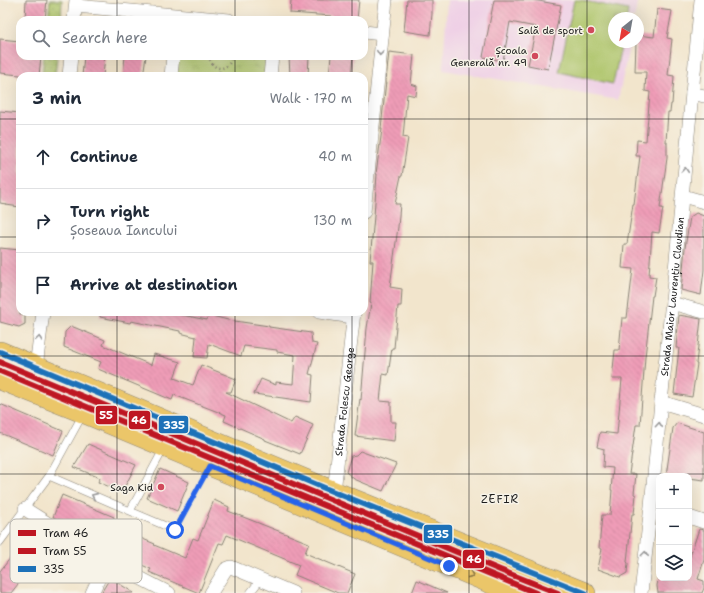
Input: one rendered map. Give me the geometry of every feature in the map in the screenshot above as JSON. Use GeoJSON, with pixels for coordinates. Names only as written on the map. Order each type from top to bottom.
{"type":"FeatureCollection","features":[{"type":"Feature","properties":{"kind":"main road"},"geometry":{"type":"LineString","coordinates":[[0,352],[334,492],[497,577],[515,593]]}},
{"type":"Feature","properties":{"kind":"main road"},"geometry":{"type":"LineString","coordinates":[[0,379],[85,412],[210,466],[497,577],[585,593]]}},
{"type":"Feature","properties":{"kind":"street"},"geometry":{"type":"LineString","coordinates":[[368,172],[386,0]]}},
{"type":"Feature","properties":{"kind":"street","name":"Strada Maior Laurențiu Claudian"},"geometry":{"type":"LineString","coordinates":[[640,593],[655,507],[661,402],[682,196],[698,95],[701,0]]}},
{"type":"Feature","properties":{"kind":"street"},"geometry":{"type":"LineString","coordinates":[[74,16],[76,3],[164,16]]}},
{"type":"Feature","properties":{"kind":"street"},"geometry":{"type":"LineString","coordinates":[[368,32],[382,34]]}},
{"type":"Feature","properties":{"kind":"street"},"geometry":{"type":"LineString","coordinates":[[69,72],[70,60]]}},
{"type":"Feature","properties":{"kind":"street"},"geometry":{"type":"LineString","coordinates":[[171,72],[173,60]]}},
{"type":"Feature","properties":{"kind":"street"},"geometry":{"type":"LineString","coordinates":[[270,72],[272,60]]}},
{"type":"Feature","properties":{"kind":"street"},"geometry":{"type":"LineString","coordinates":[[682,196],[704,202]]}},
{"type":"Feature","properties":{"kind":"street"},"geometry":{"type":"LineString","coordinates":[[672,301],[675,304],[704,312]]}},
{"type":"Feature","properties":{"kind":"street"},"geometry":{"type":"LineString","coordinates":[[36,367],[42,316]]}},
{"type":"Feature","properties":{"kind":"street","name":"Strada Folescu George"},"geometry":{"type":"LineString","coordinates":[[334,492],[354,316]]}},
{"type":"Feature","properties":{"kind":"street"},"geometry":{"type":"LineString","coordinates":[[661,402],[704,415]]}},
{"type":"Feature","properties":{"kind":"street"},"geometry":{"type":"LineString","coordinates":[[25,509],[41,519]]}},
{"type":"Feature","properties":{"kind":"street"},"geometry":{"type":"LineString","coordinates":[[692,518],[704,522]]}},
{"type":"Feature","properties":{"kind":"street"},"geometry":{"type":"LineString","coordinates":[[211,593],[226,569],[232,567],[293,593]]}},
{"type":"Feature","properties":{"kind":"street"},"geometry":{"type":"LineString","coordinates":[[142,579],[169,593]]}},
{"type":"Feature","properties":{"kind":"street"},"geometry":{"type":"LineString","coordinates":[[92,593],[97,583]]}},
{"type":"Feature","properties":{"kind":"lane"},"geometry":{"type":"LineString","coordinates":[[17,519],[49,476],[85,412]]}},
{"type":"Feature","properties":{"kind":"lane"},"geometry":{"type":"LineString","coordinates":[[130,511],[165,447]]}},
{"type":"Feature","properties":{"kind":"lane"},"geometry":{"type":"LineString","coordinates":[[49,476],[175,530]]}},
{"type":"Feature","properties":{"kind":"lane"},"geometry":{"type":"LineString","coordinates":[[0,542],[10,529]]}},
{"type":"Feature","properties":{"kind":"lane"},"geometry":{"type":"LineString","coordinates":[[250,593],[261,579]]}},
{"type":"Feature","properties":{"kind":"path"},"geometry":{"type":"LineString","coordinates":[[210,60],[216,68],[224,68],[229,65],[231,60]]}},
{"type":"Feature","properties":{"kind":"path"},"geometry":{"type":"LineString","coordinates":[[220,68],[220,72]]}},
{"type":"Feature","properties":{"kind":"path"},"geometry":{"type":"LineString","coordinates":[[175,530],[210,466]]}},
{"type":"Feature","properties":{"kind":"shaded area","name":"Școala Generală nr. 49"},"geometry":{"type":"Polygon","coordinates":[[[447,0],[638,0],[635,12],[608,12],[608,48],[629,48],[618,100],[443,70],[447,0]]]}},
{"type":"Feature","properties":{"kind":"green space"},"geometry":{"type":"Polygon","coordinates":[[[50,0],[62,0],[61,16],[48,16],[50,0]]]}},
{"type":"Feature","properties":{"kind":"green space","name":"Sală de sport"},"geometry":{"type":"Polygon","coordinates":[[[574,0],[628,10],[628,12],[608,12],[608,48],[621,48],[613,84],[559,72],[574,0]]]}},
{"type":"Feature","properties":{"kind":"green space"},"geometry":{"type":"Polygon","coordinates":[[[44,60],[57,60],[55,72],[42,72],[44,60]]]}},
{"type":"Feature","properties":{"kind":"green space"},"geometry":{"type":"Polygon","coordinates":[[[176,60],[268,60],[266,72],[174,72],[176,60]]]}},
{"type":"Feature","properties":{"kind":"building"},"geometry":{"type":"Polygon","coordinates":[[[26,0],[47,0],[45,16],[25,16],[26,0]]]}},
{"type":"Feature","properties":{"kind":"building"},"geometry":{"type":"Polygon","coordinates":[[[291,0],[359,0],[357,16],[290,13],[291,0]]]}},
{"type":"Feature","properties":{"kind":"building"},"geometry":{"type":"Polygon","coordinates":[[[407,0],[432,0],[430,35],[404,31],[407,0]]]}},
{"type":"Feature","properties":{"kind":"building","name":"Școala Generală nr. 49"},"geometry":{"type":"Polygon","coordinates":[[[494,0],[533,0],[561,5],[548,69],[528,65],[536,27],[510,22],[503,61],[483,57],[494,0]]]}},
{"type":"Feature","properties":{"kind":"building"},"geometry":{"type":"Polygon","coordinates":[[[657,9],[672,11],[667,38],[672,39],[668,75],[674,76],[672,104],[670,112],[668,112],[666,142],[667,158],[660,208],[663,208],[659,233],[652,232],[649,276],[656,277],[652,296],[645,357],[640,425],[636,425],[629,474],[636,474],[634,494],[636,495],[634,514],[632,514],[627,573],[620,577],[598,569],[602,549],[599,548],[602,515],[610,515],[613,468],[603,467],[604,449],[597,447],[600,432],[617,434],[622,379],[612,379],[615,350],[619,350],[622,318],[627,318],[633,269],[622,268],[624,244],[627,244],[640,156],[636,156],[637,140],[646,141],[650,92],[645,91],[646,72],[635,72],[636,48],[644,48],[644,36],[654,37],[657,9]]]}},
{"type":"Feature","properties":{"kind":"building"},"geometry":{"type":"Polygon","coordinates":[[[0,39],[16,41],[16,60],[41,60],[39,72],[16,72],[16,75],[0,73],[0,39]]]}},
{"type":"Feature","properties":{"kind":"building"},"geometry":{"type":"Polygon","coordinates":[[[389,52],[414,55],[411,84],[417,86],[416,96],[407,94],[403,137],[408,138],[402,176],[395,204],[400,204],[390,287],[402,289],[401,306],[398,306],[394,348],[392,348],[388,375],[383,374],[380,401],[391,402],[391,422],[396,422],[394,441],[355,436],[360,399],[361,400],[367,328],[371,303],[373,261],[370,261],[376,174],[389,52]]]}},
{"type":"Feature","properties":{"kind":"building"},"geometry":{"type":"Polygon","coordinates":[[[84,60],[105,60],[103,72],[82,72],[84,60]]]}},
{"type":"Feature","properties":{"kind":"building"},"geometry":{"type":"Polygon","coordinates":[[[125,60],[145,60],[144,72],[123,72],[125,60]]]}},
{"type":"Feature","properties":{"kind":"building"},"geometry":{"type":"Polygon","coordinates":[[[289,60],[309,60],[308,72],[290,72],[289,60]]]}},
{"type":"Feature","properties":{"kind":"building"},"geometry":{"type":"Polygon","coordinates":[[[331,60],[353,60],[351,72],[329,72],[331,60]]]}},
{"type":"Feature","properties":{"kind":"building"},"geometry":{"type":"Polygon","coordinates":[[[0,111],[16,113],[16,206],[0,203],[0,111]]]}},
{"type":"Feature","properties":{"kind":"building"},"geometry":{"type":"Polygon","coordinates":[[[696,213],[704,216],[704,270],[701,295],[681,290],[690,217],[696,213]]]}},
{"type":"Feature","properties":{"kind":"building"},"geometry":{"type":"Polygon","coordinates":[[[0,248],[16,250],[16,316],[25,316],[25,324],[19,327],[0,322],[0,248]]]}},
{"type":"Feature","properties":{"kind":"building"},"geometry":{"type":"Polygon","coordinates":[[[679,315],[701,319],[692,397],[674,394],[679,348],[676,348],[679,315]]]}},
{"type":"Feature","properties":{"kind":"building"},"geometry":{"type":"Polygon","coordinates":[[[187,316],[207,320],[208,316],[212,316],[228,320],[311,333],[312,343],[317,344],[309,374],[313,375],[311,402],[254,394],[261,379],[276,385],[276,382],[293,384],[295,355],[277,352],[277,350],[244,346],[241,356],[209,344],[207,358],[194,357],[196,337],[180,333],[180,331],[131,321],[130,323],[100,317],[187,316]]]}},
{"type":"Feature","properties":{"kind":"building"},"geometry":{"type":"Polygon","coordinates":[[[71,326],[105,340],[103,345],[151,365],[154,354],[180,362],[174,378],[193,385],[201,365],[236,379],[231,392],[226,392],[291,423],[295,417],[313,425],[300,454],[224,421],[226,415],[174,395],[172,400],[98,369],[101,362],[64,347],[65,332],[71,326]]]}},
{"type":"Feature","properties":{"kind":"building"},"geometry":{"type":"Polygon","coordinates":[[[0,404],[63,431],[53,455],[0,433],[0,404]]]}},
{"type":"Feature","properties":{"kind":"building"},"geometry":{"type":"Polygon","coordinates":[[[677,423],[704,432],[704,480],[692,478],[692,473],[666,473],[673,428],[677,423]]]}},
{"type":"Feature","properties":{"kind":"building"},"geometry":{"type":"Polygon","coordinates":[[[88,444],[136,465],[122,492],[98,482],[100,478],[74,467],[88,444]]]}},
{"type":"Feature","properties":{"kind":"building"},"geometry":{"type":"Polygon","coordinates":[[[360,451],[396,464],[383,491],[354,479],[346,472],[351,456],[356,455],[360,451]]]}},
{"type":"Feature","properties":{"kind":"building"},"geometry":{"type":"Polygon","coordinates":[[[160,469],[189,482],[177,511],[147,498],[160,469]]]}},
{"type":"Feature","properties":{"kind":"building"},"geometry":{"type":"Polygon","coordinates":[[[62,495],[114,517],[113,519],[58,519],[53,517],[62,495]]]}},
{"type":"Feature","properties":{"kind":"building"},"geometry":{"type":"Polygon","coordinates":[[[214,500],[229,507],[228,511],[309,543],[305,553],[355,574],[347,593],[338,593],[295,575],[299,565],[227,535],[223,544],[219,543],[199,593],[149,572],[151,569],[142,565],[142,539],[185,558],[193,538],[198,540],[214,500]]]}},
{"type":"Feature","properties":{"kind":"building"},"geometry":{"type":"Polygon","coordinates":[[[699,529],[704,530],[704,560],[698,579],[704,581],[702,593],[658,593],[658,581],[692,581],[692,550],[699,529]]]}},
{"type":"Feature","properties":{"kind":"building"},"geometry":{"type":"Polygon","coordinates":[[[10,558],[10,583],[19,583],[11,593],[0,593],[0,571],[10,558]]]}},
{"type":"Feature","properties":{"kind":"building"},"geometry":{"type":"Polygon","coordinates":[[[417,580],[447,593],[412,593],[417,580]]]}},
{"type":"Feature","properties":{"kind":"building"},"geometry":{"type":"Polygon","coordinates":[[[107,583],[118,583],[134,593],[101,593],[107,583]]]}},
{"type":"Feature","properties":{"kind":"tram line","name":"46"},"geometry":{"type":"LineString","coordinates":[[0,362],[558,593]]}},
{"type":"Feature","properties":{"kind":"tram line","name":"55"},"geometry":{"type":"LineString","coordinates":[[0,371],[536,593]]}},
{"type":"Feature","properties":{"kind":"transit line","name":"335"},"geometry":{"type":"LineString","coordinates":[[0,352],[334,492],[585,593]]}},
{"type":"Feature","properties":{"kind":"place","name":"Sală de sport"},"geometry":{"type":"Point","coordinates":[591,30]}},
{"type":"Feature","properties":{"kind":"place","name":"Școala Generală nr. 49"},"geometry":{"type":"Point","coordinates":[535,56]}},
{"type":"Feature","properties":{"kind":"place","name":"Saga Kid"},"geometry":{"type":"Point","coordinates":[161,487]}},
{"type":"Feature","properties":{"kind":"district","name":"ZEFIR"},"geometry":{"type":"Point","coordinates":[500,499]}},
{"type":"Feature","properties":{"kind":"route"},"geometry":{"type":"LineString","coordinates":[[175,530],[210,466],[449,566]]}}]}
